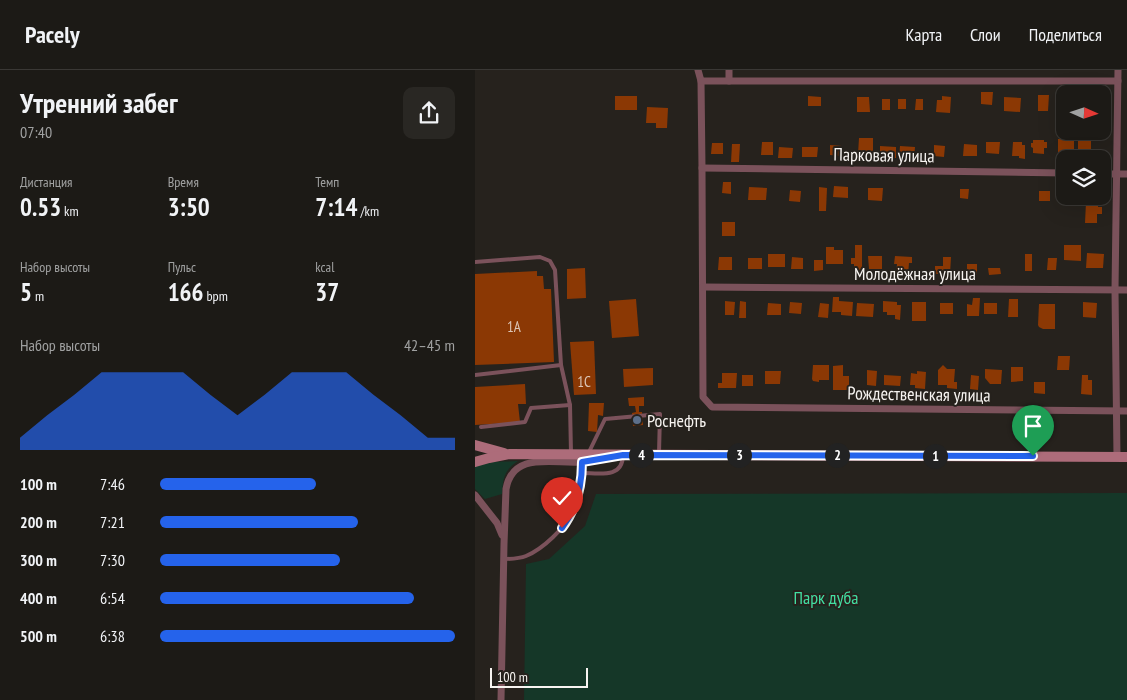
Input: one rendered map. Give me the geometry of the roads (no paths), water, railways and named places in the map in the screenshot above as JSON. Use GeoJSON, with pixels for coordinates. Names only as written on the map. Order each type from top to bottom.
{"type":"FeatureCollection","features":[{"type":"Feature","properties":{"kind":"main road"},"geometry":{"type":"LineString","coordinates":[[475,446],[510,454],[571,454],[585,458],[623,455],[1122,457]]}},
{"type":"Feature","properties":{"kind":"main road"},"geometry":{"type":"LineString","coordinates":[[475,462],[510,454]]}},
{"type":"Feature","properties":{"kind":"street"},"geometry":{"type":"LineString","coordinates":[[698,70],[701,82],[703,287]]}},
{"type":"Feature","properties":{"kind":"street"},"geometry":{"type":"LineString","coordinates":[[729,70],[729,82]]}},
{"type":"Feature","properties":{"kind":"street"},"geometry":{"type":"LineString","coordinates":[[1118,70],[1115,290],[1116,411],[1122,457]]}},
{"type":"Feature","properties":{"kind":"street"},"geometry":{"type":"LineString","coordinates":[[701,82],[1118,84],[1127,86]]}},
{"type":"Feature","properties":{"kind":"street","name":"Парковая улица"},"geometry":{"type":"LineString","coordinates":[[702,168],[1056,173]]}},
{"type":"Feature","properties":{"kind":"street"},"geometry":{"type":"LineString","coordinates":[[1111,174],[1127,174]]}},
{"type":"Feature","properties":{"kind":"street","name":"Молодёжная улица"},"geometry":{"type":"LineString","coordinates":[[703,287],[1127,290]]}},
{"type":"Feature","properties":{"kind":"street","name":"Рождественская улица"},"geometry":{"type":"LineString","coordinates":[[703,287],[703,397],[712,407],[1127,411]]}},
{"type":"Feature","properties":{"kind":"street"},"geometry":{"type":"LineString","coordinates":[[501,700],[503,546],[507,480],[517,467],[524,464],[585,458]]}},
{"type":"Feature","properties":{"kind":"street"},"geometry":{"type":"LineString","coordinates":[[475,496],[499,527],[503,546]]}},
{"type":"Feature","properties":{"kind":"lane"},"geometry":{"type":"LineString","coordinates":[[475,262],[540,257],[550,261],[555,270],[561,365],[570,405],[571,454]]}},
{"type":"Feature","properties":{"kind":"lane"},"geometry":{"type":"LineString","coordinates":[[475,375],[561,365]]}},
{"type":"Feature","properties":{"kind":"lane"},"geometry":{"type":"LineString","coordinates":[[481,427],[525,422],[531,408],[570,405]]}},
{"type":"Feature","properties":{"kind":"lane"},"geometry":{"type":"LineString","coordinates":[[503,559],[517,559],[527,556],[539,549],[562,528],[573,512],[585,458],[605,418],[660,414],[659,455]]}},
{"type":"Feature","properties":{"kind":"lane"},"geometry":{"type":"LineString","coordinates":[[581,473],[613,473],[619,469],[623,455]]}},
{"type":"Feature","properties":{"kind":"place","name":"Роснефть"},"geometry":{"type":"Point","coordinates":[637,420]}},
{"type":"Feature","properties":{"kind":"park label","name":"Парк дуба"},"geometry":{"type":"Point","coordinates":[826,597]}}]}
